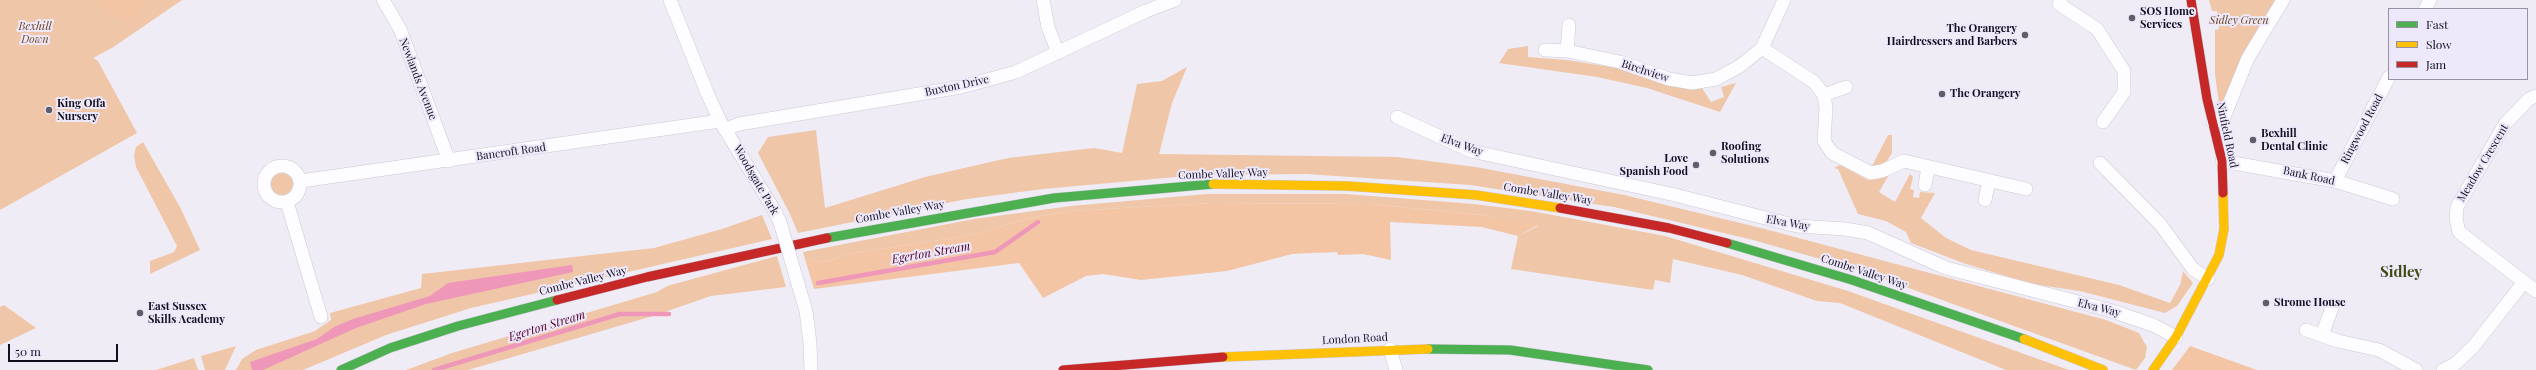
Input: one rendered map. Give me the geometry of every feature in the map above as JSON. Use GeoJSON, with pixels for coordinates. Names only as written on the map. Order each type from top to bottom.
{"type":"FeatureCollection","features":[{"type":"Feature","properties":{"kind":"main road","name":"Ninfield Road"},"geometry":{"type":"LineString","coordinates":[[2154,370],[2176,337],[2208,279],[2219,255],[2224,229],[2225,186],[2222,161],[2213,122],[2190,0]]}},
{"type":"Feature","properties":{"kind":"main road","name":"Combe Valley Way"},"geometry":{"type":"LineString","coordinates":[[341,370],[390,348],[458,326],[639,279],[772,249],[898,224],[1054,198],[1223,184],[1347,186],[1476,195],[1574,210],[1669,228],[1751,249],[1852,280],[2016,336],[2103,370]]}},
{"type":"Feature","properties":{"kind":"main road","name":"London Road"},"geometry":{"type":"LineString","coordinates":[[1063,370],[1235,356],[1390,349],[1471,348],[1510,350],[1567,364],[1648,370]]}},
{"type":"Feature","properties":{"kind":"street","name":"Newlands Avenue"},"geometry":{"type":"LineString","coordinates":[[383,0],[400,29],[449,161]]}},
{"type":"Feature","properties":{"kind":"street","name":"Woodsgate Park"},"geometry":{"type":"LineString","coordinates":[[670,0],[708,95],[723,125],[780,222],[807,317],[811,370]]}},
{"type":"Feature","properties":{"kind":"street"},"geometry":{"type":"LineString","coordinates":[[1043,0],[1048,27],[1058,53]]}},
{"type":"Feature","properties":{"kind":"street","name":"Buxton Drive"},"geometry":{"type":"LineString","coordinates":[[723,125],[739,124],[961,87],[1016,72],[1146,11],[1175,0]]}},
{"type":"Feature","properties":{"kind":"street","name":"Birchview"},"geometry":{"type":"LineString","coordinates":[[1545,50],[1567,51],[1620,62],[1669,80],[1692,82],[1716,79],[1740,66],[1762,48],[1784,0]]}},
{"type":"Feature","properties":{"kind":"street"},"geometry":{"type":"LineString","coordinates":[[2061,0],[2059,4],[2097,29],[2124,71],[2124,92],[2103,122]]}},
{"type":"Feature","properties":{"kind":"street"},"geometry":{"type":"LineString","coordinates":[[2213,122],[2223,119],[2248,58],[2283,0]]}},
{"type":"Feature","properties":{"kind":"street"},"geometry":{"type":"LineString","coordinates":[[1567,51],[1569,25]]}},
{"type":"Feature","properties":{"kind":"street"},"geometry":{"type":"LineString","coordinates":[[1762,48],[1814,82],[1824,95],[1826,108],[1824,141],[1832,152],[1871,173],[1882,171],[1904,161],[2026,189]]}},
{"type":"Feature","properties":{"kind":"street","name":"Ringwood Road"},"geometry":{"type":"LineString","coordinates":[[2335,181],[2388,80]]}},
{"type":"Feature","properties":{"kind":"street"},"geometry":{"type":"LineString","coordinates":[[1824,95],[1846,87]]}},
{"type":"Feature","properties":{"kind":"street","name":"Meadow Crescent"},"geometry":{"type":"LineString","coordinates":[[2536,96],[2529,99],[2505,124],[2457,207],[2456,218],[2459,232],[2536,291]]}},
{"type":"Feature","properties":{"kind":"street","name":"Elva Way"},"geometry":{"type":"LineString","coordinates":[[1397,117],[1471,151],[1671,194],[1797,226],[1845,229],[1868,233],[1946,268],[2121,313],[2153,325],[2176,337]]}},
{"type":"Feature","properties":{"kind":"street","name":"Bancroft Road"},"geometry":{"type":"LineString","coordinates":[[301,181],[723,125]]}},
{"type":"Feature","properties":{"kind":"street","name":"Bank Road"},"geometry":{"type":"LineString","coordinates":[[2222,161],[2335,181],[2393,199]]}},
{"type":"Feature","properties":{"kind":"street"},"geometry":{"type":"LineString","coordinates":[[2100,163],[2160,224],[2193,269],[2208,279]]}},
{"type":"Feature","properties":{"kind":"street"},"geometry":{"type":"LineString","coordinates":[[288,166],[298,173],[301,181],[298,194],[287,202],[275,201],[266,193],[264,179],[268,172],[275,167],[288,166]]}},
{"type":"Feature","properties":{"kind":"street"},"geometry":{"type":"LineString","coordinates":[[1924,185],[1928,167]]}},
{"type":"Feature","properties":{"kind":"street"},"geometry":{"type":"LineString","coordinates":[[1985,200],[1989,180]]}},
{"type":"Feature","properties":{"kind":"street"},"geometry":{"type":"LineString","coordinates":[[287,202],[320,317]]}},
{"type":"Feature","properties":{"kind":"street"},"geometry":{"type":"LineString","coordinates":[[2443,370],[2455,364],[2483,333],[2524,282]]}},
{"type":"Feature","properties":{"kind":"street"},"geometry":{"type":"LineString","coordinates":[[2322,336],[2333,305]]}},
{"type":"Feature","properties":{"kind":"street"},"geometry":{"type":"LineString","coordinates":[[2306,330],[2322,336],[2379,350],[2416,370]]}},
{"type":"Feature","properties":{"kind":"street"},"geometry":{"type":"LineString","coordinates":[[1390,349],[1396,370]]}},
{"type":"Feature","properties":{"kind":"street"},"geometry":{"type":"LineString","coordinates":[[1235,356],[1237,369]]}},
{"type":"Feature","properties":{"kind":"green space","name":"Bexhill Down"},"geometry":{"type":"Polygon","coordinates":[[[0,0],[182,0],[112,48],[93,58],[98,61],[137,133],[0,210],[0,0]]]}},
{"type":"Feature","properties":{"kind":"green space","name":"Sidley Green"},"geometry":{"type":"Polygon","coordinates":[[[2209,0],[2275,0],[2245,53],[2225,104],[2219,104],[2215,74],[2215,30],[2219,29],[2217,11],[2212,11],[2209,0]]]}},
{"type":"Feature","properties":{"kind":"green space"},"geometry":{"type":"Polygon","coordinates":[[[1528,46],[1528,57],[1567,60],[1617,68],[1669,86],[1702,88],[1711,102],[1724,97],[1721,87],[1736,83],[1720,112],[1647,88],[1597,77],[1499,63],[1508,49],[1528,46]]]}},
{"type":"Feature","properties":{"kind":"green space"},"geometry":{"type":"Polygon","coordinates":[[[1187,67],[1172,103],[1159,154],[1397,157],[1476,167],[1624,195],[1761,228],[2106,320],[2139,333],[2147,347],[2145,358],[2136,370],[1856,269],[1753,240],[1614,207],[1470,185],[1306,174],[1198,175],[1043,189],[967,199],[798,233],[790,214],[758,153],[768,137],[816,130],[825,208],[925,177],[1008,158],[1094,148],[1122,153],[1137,84],[1162,81],[1187,67]]]}},
{"type":"Feature","properties":{"kind":"green space"},"geometry":{"type":"Polygon","coordinates":[[[1888,135],[1892,135],[1892,153],[1887,161],[1878,167],[1872,166],[1888,135]]]}},
{"type":"Feature","properties":{"kind":"green space"},"geometry":{"type":"Polygon","coordinates":[[[143,142],[181,209],[200,250],[150,274],[150,261],[174,252],[177,246],[136,167],[134,155],[136,147],[143,142]]]}},
{"type":"Feature","properties":{"kind":"green space"},"geometry":{"type":"Polygon","coordinates":[[[1840,165],[1868,180],[1890,173],[1879,192],[1895,202],[1910,174],[1913,177],[1910,189],[1914,190],[1913,197],[1919,198],[1920,192],[1935,193],[1921,218],[1946,238],[1971,250],[2119,285],[2170,303],[2180,285],[2183,271],[2193,283],[2177,306],[2165,313],[2080,291],[2032,284],[1963,263],[1911,243],[1906,232],[1886,221],[1858,214],[1838,169],[1834,168],[1840,165]]]}},
{"type":"Feature","properties":{"kind":"green space"},"geometry":{"type":"Polygon","coordinates":[[[282,173],[290,176],[293,184],[290,192],[282,195],[274,192],[271,184],[274,176],[282,173]]]}},
{"type":"Feature","properties":{"kind":"green space"},"geometry":{"type":"Polygon","coordinates":[[[1207,194],[1346,194],[1474,204],[1531,211],[1665,236],[1848,291],[2069,370],[2006,370],[1840,303],[1817,301],[1742,275],[1673,259],[1670,283],[1655,280],[1653,290],[1511,269],[1518,236],[1538,226],[1481,215],[1371,204],[1210,203],[1071,211],[1035,217],[967,236],[853,253],[825,262],[805,259],[803,252],[974,219],[1071,206],[1207,194]]]}},
{"type":"Feature","properties":{"kind":"green space"},"geometry":{"type":"Polygon","coordinates":[[[762,215],[772,239],[471,308],[386,335],[303,370],[236,370],[242,359],[256,350],[315,331],[331,320],[330,313],[421,288],[422,274],[654,248],[722,229],[762,215]]]}},
{"type":"Feature","properties":{"kind":"green space"},"geometry":{"type":"Polygon","coordinates":[[[777,256],[786,287],[711,296],[653,316],[468,370],[406,370],[452,353],[657,292],[667,286],[777,256]]]}},
{"type":"Feature","properties":{"kind":"green space"},"geometry":{"type":"Polygon","coordinates":[[[4,305],[36,328],[0,345],[0,307],[4,305]]]}},
{"type":"Feature","properties":{"kind":"green space"},"geometry":{"type":"Polygon","coordinates":[[[236,346],[225,370],[205,370],[201,356],[236,346]]]}},
{"type":"Feature","properties":{"kind":"green space"},"geometry":{"type":"Polygon","coordinates":[[[194,358],[198,370],[156,370],[194,358]]]}},
{"type":"Feature","properties":{"kind":"shaded area"},"geometry":{"type":"Polygon","coordinates":[[[95,0],[144,0],[137,14],[126,22],[110,13],[95,0]]]}},
{"type":"Feature","properties":{"kind":"shaded area"},"geometry":{"type":"Polygon","coordinates":[[[1210,203],[1371,204],[1481,215],[1538,225],[1518,236],[1482,227],[1390,222],[1391,260],[1363,254],[1338,255],[1337,252],[1292,254],[1227,271],[1141,280],[1103,274],[1086,276],[1043,298],[1019,263],[814,289],[805,259],[825,262],[853,253],[967,236],[1035,217],[1071,211],[1210,203]]]}},
{"type":"Feature","properties":{"kind":"shaded area"},"geometry":{"type":"Polygon","coordinates":[[[572,265],[573,272],[426,304],[356,328],[263,370],[252,370],[250,362],[317,339],[334,327],[353,319],[430,296],[448,283],[572,265]]]}},
{"type":"Feature","properties":{"kind":"shaded area"},"geometry":{"type":"Polygon","coordinates":[[[2190,346],[2257,370],[2172,370],[2190,346]]]}},
{"type":"Feature","properties":{"kind":"waterway","name":"Egerton Stream"},"geometry":{"type":"LineString","coordinates":[[818,283],[995,252],[1038,222]]}},
{"type":"Feature","properties":{"kind":"waterway","name":"Egerton Stream"},"geometry":{"type":"LineString","coordinates":[[434,370],[620,314],[669,314]]}},
{"type":"Feature","properties":{"kind":"traffic: fast"},"geometry":{"type":"LineString","coordinates":[[827,238],[1054,198],[1213,184]]}},
{"type":"Feature","properties":{"kind":"traffic: fast"},"geometry":{"type":"LineString","coordinates":[[1727,243],[1852,280],[2024,339]]}},
{"type":"Feature","properties":{"kind":"traffic: fast"},"geometry":{"type":"LineString","coordinates":[[341,370],[390,348],[458,326],[557,300]]}},
{"type":"Feature","properties":{"kind":"traffic: fast"},"geometry":{"type":"LineString","coordinates":[[1428,349],[1510,350],[1648,370]]}},
{"type":"Feature","properties":{"kind":"traffic: slow"},"geometry":{"type":"LineString","coordinates":[[1213,184],[1347,186],[1476,195],[1560,208]]}},
{"type":"Feature","properties":{"kind":"traffic: slow"},"geometry":{"type":"LineString","coordinates":[[2153,370],[2176,337],[2219,255],[2224,229],[2223,193]]}},
{"type":"Feature","properties":{"kind":"traffic: slow"},"geometry":{"type":"LineString","coordinates":[[2024,339],[2103,370]]}},
{"type":"Feature","properties":{"kind":"traffic: slow"},"geometry":{"type":"LineString","coordinates":[[1223,357],[1428,349]]}},
{"type":"Feature","properties":{"kind":"traffic: jam"},"geometry":{"type":"LineString","coordinates":[[2191,0],[2207,99],[2222,161],[2223,193]]}},
{"type":"Feature","properties":{"kind":"traffic: jam"},"geometry":{"type":"LineString","coordinates":[[1560,208],[1669,228],[1727,243]]}},
{"type":"Feature","properties":{"kind":"traffic: jam"},"geometry":{"type":"LineString","coordinates":[[557,300],[647,277],[827,238]]}},
{"type":"Feature","properties":{"kind":"traffic: jam"},"geometry":{"type":"LineString","coordinates":[[1063,370],[1223,357]]}},
{"type":"Feature","properties":{"kind":"place","name":"SOS Home Services"},"geometry":{"type":"Point","coordinates":[2132,18]}},
{"type":"Feature","properties":{"kind":"place","name":"The Orangery Hairdressers and Barbers"},"geometry":{"type":"Point","coordinates":[2025,35]}},
{"type":"Feature","properties":{"kind":"place","name":"The Orangery"},"geometry":{"type":"Point","coordinates":[1942,94]}},
{"type":"Feature","properties":{"kind":"place","name":"King Offa Nursery"},"geometry":{"type":"Point","coordinates":[49,110]}},
{"type":"Feature","properties":{"kind":"place","name":"Bexhill Dental Clinic"},"geometry":{"type":"Point","coordinates":[2253,140]}},
{"type":"Feature","properties":{"kind":"place","name":"Roofing Solutions"},"geometry":{"type":"Point","coordinates":[1713,153]}},
{"type":"Feature","properties":{"kind":"place","name":"Love Spanish Food"},"geometry":{"type":"Point","coordinates":[1696,165]}},
{"type":"Feature","properties":{"kind":"place","name":"Strome House"},"geometry":{"type":"Point","coordinates":[2266,303]}},
{"type":"Feature","properties":{"kind":"place","name":"East Sussex Skills Academy"},"geometry":{"type":"Point","coordinates":[140,313]}},
{"type":"Feature","properties":{"kind":"district","name":"Sidley"},"geometry":{"type":"Point","coordinates":[2401,272]}}]}
